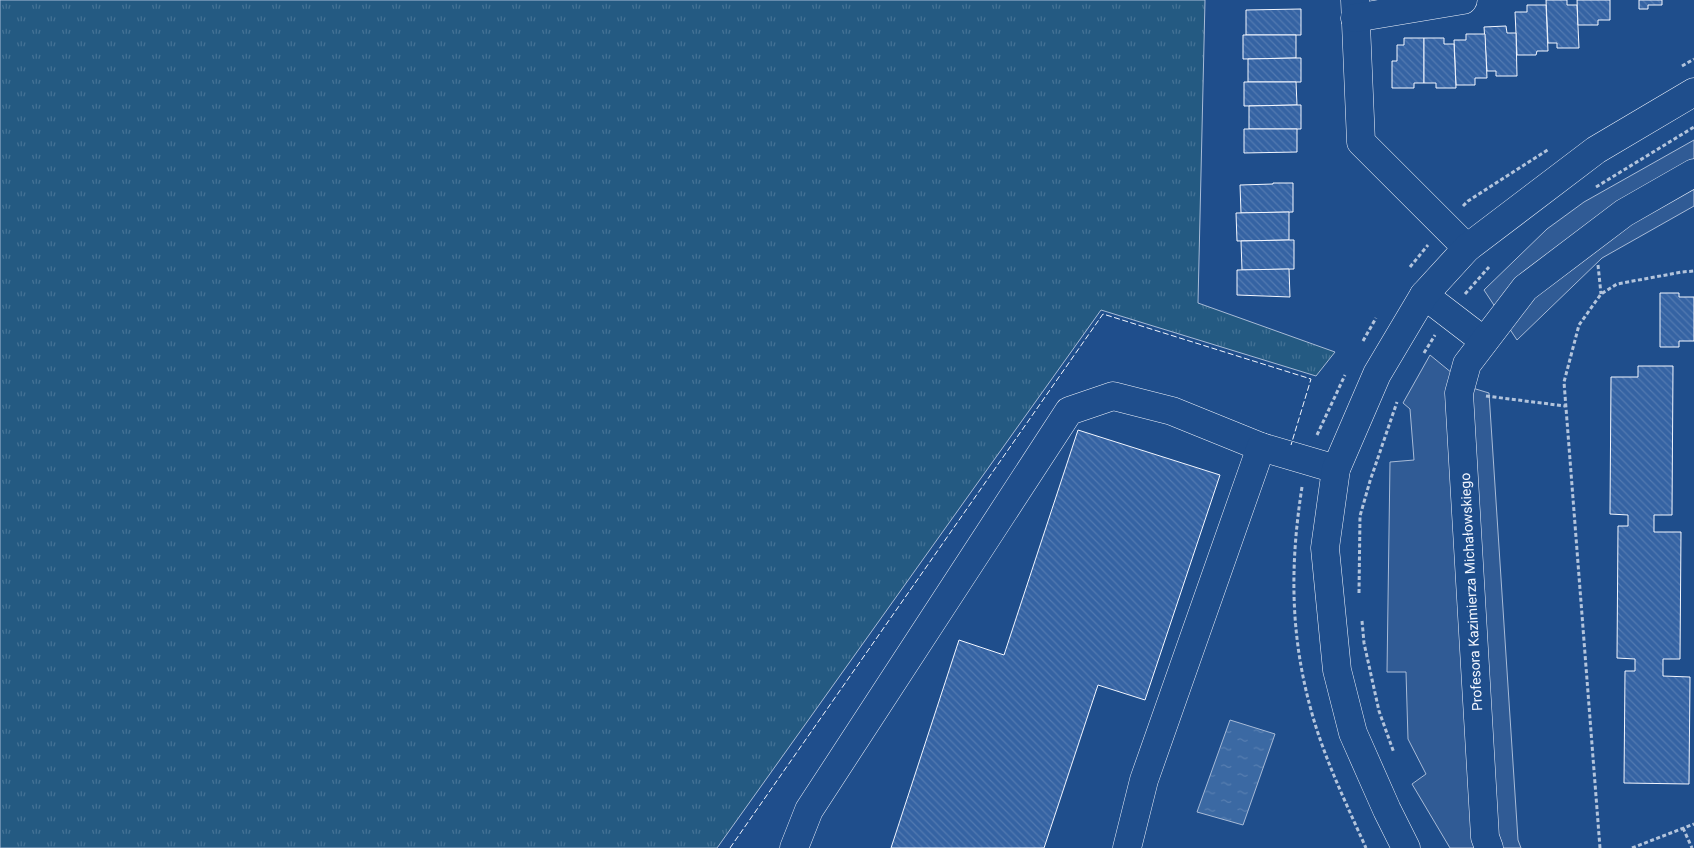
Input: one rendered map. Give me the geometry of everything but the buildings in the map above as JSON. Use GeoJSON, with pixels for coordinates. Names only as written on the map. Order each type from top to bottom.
{"type":"FeatureCollection","features":[{"type":"Feature","properties":{"kind":"street"},"geometry":{"type":"LineString","coordinates":[[1463,0],[1355,9],[1361,142],[1468,248]]}},
{"type":"Feature","properties":{"kind":"street"},"geometry":{"type":"LineString","coordinates":[[1406,848],[1353,733],[1336,670],[1325,548],[1336,469],[1377,374],[1424,295],[1468,248],[1596,150],[1694,92]]}},
{"type":"Feature","properties":{"kind":"street","name":"Profesora Kazimierza Michałowskiego"},"geometry":{"type":"LineString","coordinates":[[1489,848],[1485,837],[1459,393],[1467,364],[1525,288],[1624,213],[1694,173]]}},
{"type":"Feature","properties":{"kind":"street"},"geometry":{"type":"LineString","coordinates":[[1424,295],[1484,342]]}},
{"type":"Feature","properties":{"kind":"street"},"geometry":{"type":"LineString","coordinates":[[794,848],[809,810],[1070,411],[1112,396],[1172,411],[1261,447],[1336,469]]}},
{"type":"Feature","properties":{"kind":"street"},"geometry":{"type":"LineString","coordinates":[[1127,848],[1144,780],[1261,447]]}},
{"type":"Feature","properties":{"kind":"path"},"geometry":{"type":"LineString","coordinates":[[1600,848],[1564,382],[1579,325],[1601,294],[1617,284],[1682,272],[1694,272]]}},
{"type":"Feature","properties":{"kind":"path"},"geometry":{"type":"LineString","coordinates":[[1459,393],[1565,406]]}},
{"type":"Feature","properties":{"kind":"path"},"geometry":{"type":"LineString","coordinates":[[1632,848],[1694,824]]}},
{"type":"Feature","properties":{"kind":"path"},"geometry":{"type":"LineString","coordinates":[[1683,828],[1692,848]]}},
{"type":"Feature","properties":{"kind":"green space"},"geometry":{"type":"Polygon","coordinates":[[[0,0],[1205,0],[1198,303],[1335,352],[1316,376],[1101,310],[717,848],[0,848],[0,0]]]}},
{"type":"Feature","properties":{"kind":"shaded area"},"geometry":{"type":"Polygon","coordinates":[[[1694,140],[1694,206],[1602,258],[1517,340],[1484,290],[1547,229],[1584,202],[1694,140]]]}},
{"type":"Feature","properties":{"kind":"shaded area"},"geometry":{"type":"Polygon","coordinates":[[[1430,355],[1469,387],[1489,393],[1518,840],[1521,848],[1450,848],[1412,784],[1426,774],[1408,739],[1406,672],[1387,672],[1390,462],[1414,460],[1410,409],[1403,403],[1430,355]]]}},
{"type":"Feature","properties":{"kind":"water"},"geometry":{"type":"Polygon","coordinates":[[[1230,720],[1275,734],[1243,825],[1197,812],[1230,720]]]}},
{"type":"Feature","properties":{"kind":"fence"},"geometry":{"type":"LineString","coordinates":[[730,848],[1103,314],[1311,379],[1291,445]]}}]}
